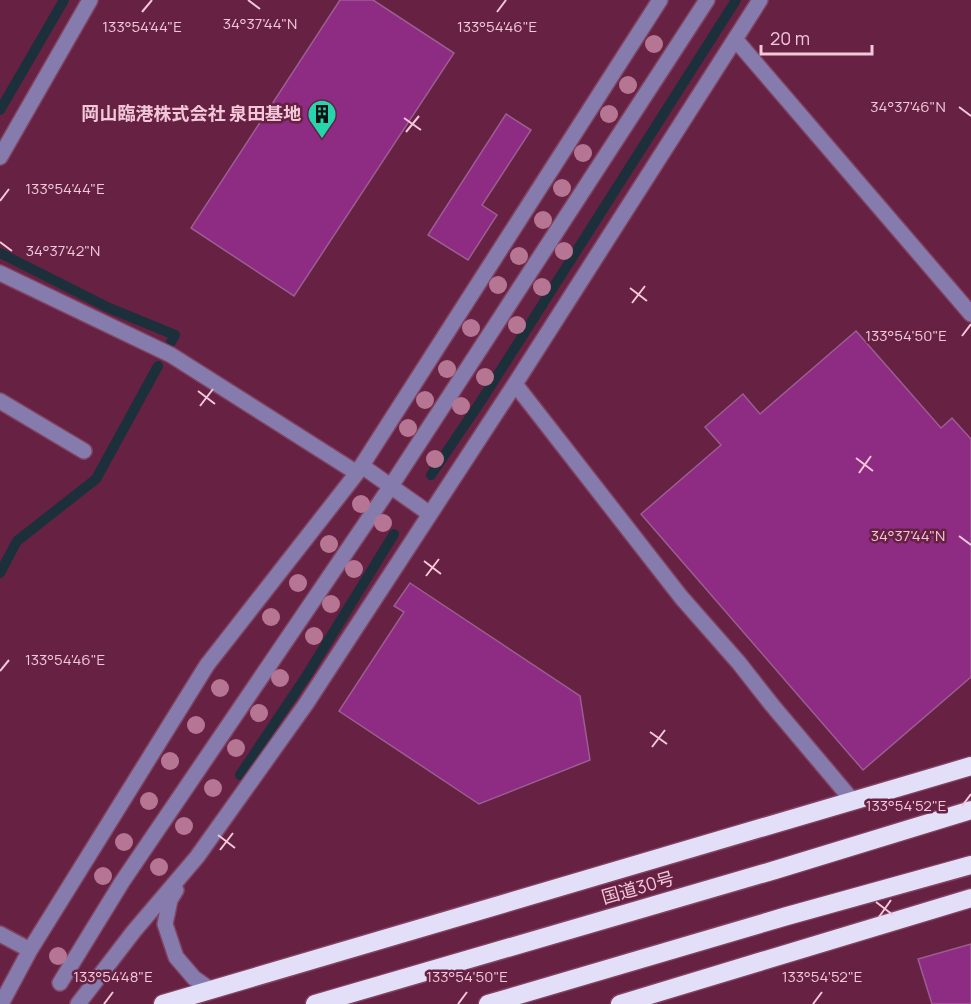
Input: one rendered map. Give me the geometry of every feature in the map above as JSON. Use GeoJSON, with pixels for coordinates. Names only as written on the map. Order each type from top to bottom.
{"type":"FeatureCollection","features":[{"type":"Feature","properties":{"kind":"highway"},"geometry":{"type":"LineString","coordinates":[[163,1004],[971,766]]}},
{"type":"Feature","properties":{"kind":"highway","name":"国道30号"},"geometry":{"type":"LineString","coordinates":[[315,1004],[775,870],[971,810]]}},
{"type":"Feature","properties":{"kind":"highway"},"geometry":{"type":"LineString","coordinates":[[488,1004],[787,916],[971,865]]}},
{"type":"Feature","properties":{"kind":"highway"},"geometry":{"type":"LineString","coordinates":[[620,1004],[971,898]]}},
{"type":"Feature","properties":{"kind":"street"},"geometry":{"type":"LineString","coordinates":[[0,157],[90,0]]}},
{"type":"Feature","properties":{"kind":"street"},"geometry":{"type":"LineString","coordinates":[[1,1004],[30,950],[207,665],[360,469],[660,0]]}},
{"type":"Feature","properties":{"kind":"street"},"geometry":{"type":"LineString","coordinates":[[60,983],[122,882],[391,486],[707,0]]}},
{"type":"Feature","properties":{"kind":"street"},"geometry":{"type":"LineString","coordinates":[[211,990],[194,978],[176,957],[165,924],[170,900],[197,857],[306,704],[760,0]]}},
{"type":"Feature","properties":{"kind":"street"},"geometry":{"type":"LineString","coordinates":[[735,39],[971,314]]}},
{"type":"Feature","properties":{"kind":"street"},"geometry":{"type":"LineString","coordinates":[[0,273],[171,355],[391,486],[430,514]]}},
{"type":"Feature","properties":{"kind":"street"},"geometry":{"type":"LineString","coordinates":[[514,384],[681,597],[739,663],[852,800]]}},
{"type":"Feature","properties":{"kind":"street"},"geometry":{"type":"LineString","coordinates":[[0,401],[84,451]]}},
{"type":"Feature","properties":{"kind":"street"},"geometry":{"type":"LineString","coordinates":[[78,1004],[134,931],[197,857]]}},
{"type":"Feature","properties":{"kind":"street"},"geometry":{"type":"LineString","coordinates":[[0,934],[30,950]]}},
{"type":"Feature","properties":{"kind":"building","name":"岡山臨港株式会社 泉田基地"},"geometry":{"type":"Polygon","coordinates":[[[340,0],[373,0],[454,53],[294,296],[191,228],[340,0]]]}},
{"type":"Feature","properties":{"kind":"building"},"geometry":{"type":"Polygon","coordinates":[[[506,114],[531,130],[482,205],[497,215],[468,260],[428,235],[506,114]]]}},
{"type":"Feature","properties":{"kind":"building"},"geometry":{"type":"Polygon","coordinates":[[[856,331],[941,428],[952,418],[971,439],[971,677],[863,770],[641,514],[721,445],[705,427],[743,394],[760,414],[856,331]]]}},
{"type":"Feature","properties":{"kind":"building"},"geometry":{"type":"Polygon","coordinates":[[[410,583],[580,696],[590,760],[479,804],[339,711],[404,612],[394,606],[410,583]]]}},
{"type":"Feature","properties":{"kind":"building"},"geometry":{"type":"Polygon","coordinates":[[[971,944],[971,1004],[932,1004],[918,959],[971,944]]]}},
{"type":"Feature","properties":{"kind":"waterway"},"geometry":{"type":"LineString","coordinates":[[0,110],[64,0]]}},
{"type":"Feature","properties":{"kind":"waterway"},"geometry":{"type":"LineString","coordinates":[[431,475],[483,398],[736,0]]}},
{"type":"Feature","properties":{"kind":"waterway"},"geometry":{"type":"LineString","coordinates":[[0,253],[109,308],[175,335],[171,342]]}},
{"type":"Feature","properties":{"kind":"waterway"},"geometry":{"type":"LineString","coordinates":[[0,573],[17,541],[96,479],[158,366]]}},
{"type":"Feature","properties":{"kind":"waterway"},"geometry":{"type":"LineString","coordinates":[[240,775],[307,675],[394,534]]}},
{"type":"Feature","properties":{"kind":"place","name":"岡山臨港株式会社 泉田基地"},"geometry":{"type":"Point","coordinates":[322,140]}}]}
